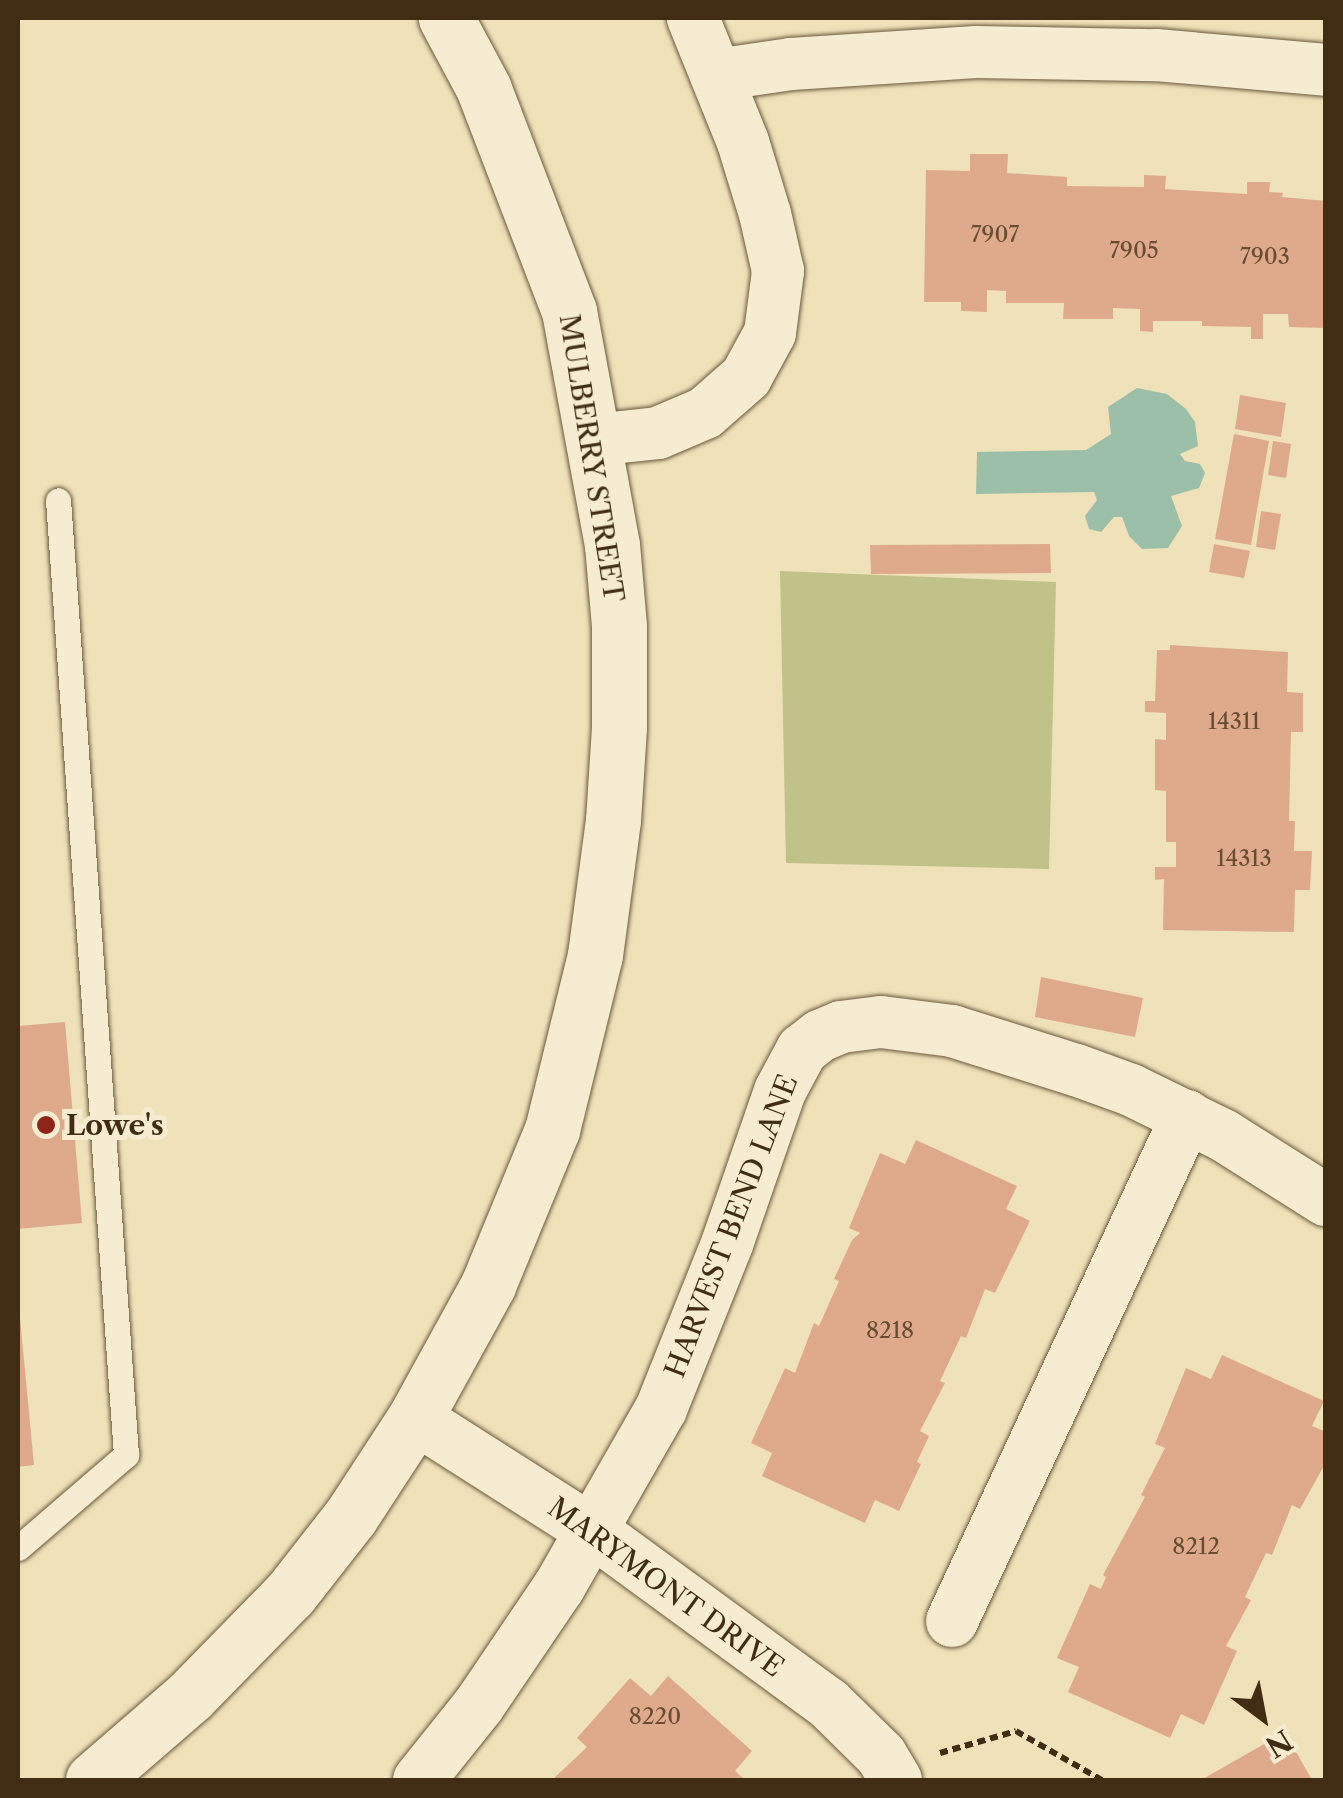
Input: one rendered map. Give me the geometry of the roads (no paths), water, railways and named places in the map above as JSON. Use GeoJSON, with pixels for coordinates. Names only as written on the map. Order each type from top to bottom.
{"type":"FeatureCollection","features":[{"type":"Feature","properties":{"kind":"street","name":"MULBERRY STREET"},"geometry":{"type":"LineString","coordinates":[[93,1780],[190,1696],[290,1594],[352,1516],[415,1418],[488,1286],[552,1130],[595,956],[613,820],[619,626],[612,544],[570,310],[484,89],[446,18]]}},
{"type":"Feature","properties":{"kind":"street"},"geometry":{"type":"LineString","coordinates":[[594,440],[658,433],[705,413],[746,378],[770,332],[778,272],[748,160],[692,18]]}},
{"type":"Feature","properties":{"kind":"street"},"geometry":{"type":"LineString","coordinates":[[716,75],[791,64],[976,52],[1156,55],[1326,70]]}},
{"type":"Feature","properties":{"kind":"street","name":"HARVEST BEND LANE"},"geometry":{"type":"LineString","coordinates":[[419,1780],[479,1704],[594,1532],[661,1409],[790,1066],[820,1036],[842,1027],[881,1022],[952,1032],[1076,1070],[1187,1116],[1274,1163],[1326,1200]]}},
{"type":"Feature","properties":{"kind":"street"},"geometry":{"type":"LineString","coordinates":[[952,1621],[1187,1116]]}},
{"type":"Feature","properties":{"kind":"street","name":"MARYMONT DRIVE"},"geometry":{"type":"LineString","coordinates":[[415,1418],[594,1532],[828,1703],[894,1774]]}},
{"type":"Feature","properties":{"kind":"lane"},"geometry":{"type":"LineString","coordinates":[[18,1548],[126,1455],[58,500]]}},
{"type":"Feature","properties":{"kind":"place","name":"Lowe's"},"geometry":{"type":"Point","coordinates":[46,1125]}}]}
